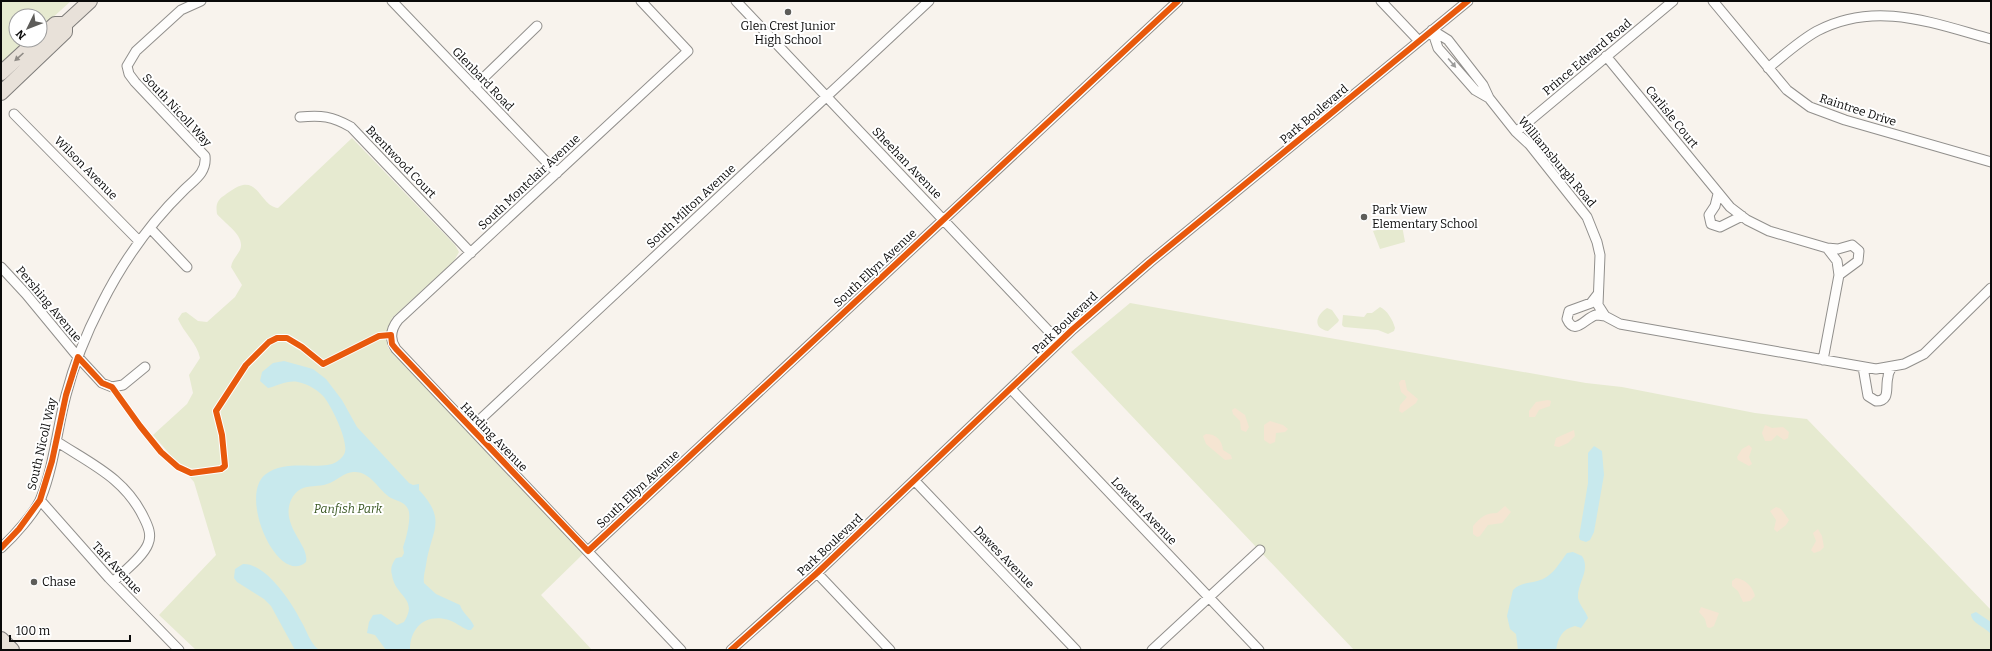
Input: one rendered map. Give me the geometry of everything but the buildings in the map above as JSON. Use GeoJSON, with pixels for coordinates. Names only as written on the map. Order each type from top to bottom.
{"type":"FeatureCollection","features":[{"type":"Feature","properties":{"kind":"main road"},"geometry":{"type":"LineString","coordinates":[[48,31],[55,24],[65,24],[90,1]]}},
{"type":"Feature","properties":{"kind":"main road"},"geometry":{"type":"LineString","coordinates":[[1,93],[65,32],[65,24]]}},
{"type":"Feature","properties":{"kind":"main road"},"geometry":{"type":"LineString","coordinates":[[1,73],[28,48]]}},
{"type":"Feature","properties":{"kind":"main road"},"geometry":{"type":"LineString","coordinates":[[1,639],[12,650]]}},
{"type":"Feature","properties":{"kind":"street","name":"South Nicoll Way"},"geometry":{"type":"LineString","coordinates":[[1,548],[19,529],[40,500],[52,461],[66,395],[78,357],[105,296],[139,241],[174,199],[201,173],[206,165],[205,156],[135,82],[129,74],[127,66],[136,51],[181,10],[201,1]]}},
{"type":"Feature","properties":{"kind":"street","name":"Glenbard Road"},"geometry":{"type":"LineString","coordinates":[[392,1],[557,173]]}},
{"type":"Feature","properties":{"kind":"street","name":"South Montclair Avenue"},"geometry":{"type":"LineString","coordinates":[[391,335],[392,329],[398,320],[688,51],[641,1]]}},
{"type":"Feature","properties":{"kind":"street","name":"Sheehan Avenue"},"geometry":{"type":"LineString","coordinates":[[736,1],[1059,342]]}},
{"type":"Feature","properties":{"kind":"street","name":"South Milton Avenue"},"geometry":{"type":"LineString","coordinates":[[471,428],[928,1]]}},
{"type":"Feature","properties":{"kind":"street","name":"South Ellyn Avenue"},"geometry":{"type":"LineString","coordinates":[[588,551],[1178,1]]}},
{"type":"Feature","properties":{"kind":"street"},"geometry":{"type":"LineString","coordinates":[[1381,1],[1419,41]]}},
{"type":"Feature","properties":{"kind":"street","name":"Park Boulevard"},"geometry":{"type":"LineString","coordinates":[[731,650],[817,573],[1059,342],[1150,262],[1468,1]]}},
{"type":"Feature","properties":{"kind":"street","name":"Prince Edward Road"},"geometry":{"type":"LineString","coordinates":[[1516,132],[1673,1]]}},
{"type":"Feature","properties":{"kind":"street","name":"Raintree Drive"},"geometry":{"type":"LineString","coordinates":[[1713,1],[1768,68],[1796,98],[1824,113],[1991,162]]}},
{"type":"Feature","properties":{"kind":"street"},"geometry":{"type":"LineString","coordinates":[[1768,68],[1817,31],[1842,20],[1868,15],[1892,14],[1914,18],[1991,39]]}},
{"type":"Feature","properties":{"kind":"street"},"geometry":{"type":"LineString","coordinates":[[474,87],[537,26]]}},
{"type":"Feature","properties":{"kind":"street","name":"Williamsburgh Road"},"geometry":{"type":"LineString","coordinates":[[1432,30],[1448,40],[1483,85],[1489,98],[1516,132],[1530,145],[1587,217],[1597,242],[1600,255],[1598,305],[1605,316]]}},
{"type":"Feature","properties":{"kind":"street","name":"Carlisle Court"},"geometry":{"type":"LineString","coordinates":[[1606,56],[1730,207],[1742,216],[1769,231],[1828,248],[1838,249],[1852,244],[1859,251],[1858,261],[1839,275]]}},
{"type":"Feature","properties":{"kind":"street","name":"Wilson Avenue"},"geometry":{"type":"LineString","coordinates":[[14,114],[139,241]]}},
{"type":"Feature","properties":{"kind":"street","name":"Brentwood Court"},"geometry":{"type":"LineString","coordinates":[[300,117],[318,115],[336,119],[351,127],[471,253]]}},
{"type":"Feature","properties":{"kind":"street"},"geometry":{"type":"LineString","coordinates":[[1718,194],[1715,206],[1709,215],[1711,224],[1720,227],[1742,216]]}},
{"type":"Feature","properties":{"kind":"street"},"geometry":{"type":"LineString","coordinates":[[150,228],[187,267]]}},
{"type":"Feature","properties":{"kind":"street"},"geometry":{"type":"LineString","coordinates":[[1823,360],[1839,275],[1837,261],[1828,248]]}},
{"type":"Feature","properties":{"kind":"street","name":"Pershing Avenue"},"geometry":{"type":"LineString","coordinates":[[1,267],[102,383],[112,387],[123,385],[129,382],[145,367]]}},
{"type":"Feature","properties":{"kind":"street"},"geometry":{"type":"LineString","coordinates":[[1598,294],[1591,303],[1572,309],[1568,313],[1567,320],[1570,325],[1576,327],[1582,325],[1595,315],[1605,316],[1620,324],[1876,369],[1892,367],[1914,360],[1924,354],[1991,288]]}},
{"type":"Feature","properties":{"kind":"street","name":"Harding Avenue"},"geometry":{"type":"LineString","coordinates":[[391,335],[392,344],[396,349],[681,650]]}},
{"type":"Feature","properties":{"kind":"street"},"geometry":{"type":"LineString","coordinates":[[1863,367],[1868,396],[1876,401],[1882,400],[1886,395],[1887,378],[1892,367]]}},
{"type":"Feature","properties":{"kind":"street","name":"Lowden Avenue"},"geometry":{"type":"LineString","coordinates":[[1011,389],[1260,650]]}},
{"type":"Feature","properties":{"kind":"street"},"geometry":{"type":"LineString","coordinates":[[56,441],[118,482],[133,498],[150,533],[148,545],[113,582]]}},
{"type":"Feature","properties":{"kind":"street","name":"Dawes Avenue"},"geometry":{"type":"LineString","coordinates":[[914,480],[1076,650]]}},
{"type":"Feature","properties":{"kind":"street","name":"Taft Avenue"},"geometry":{"type":"LineString","coordinates":[[40,500],[113,582],[179,650]]}},
{"type":"Feature","properties":{"kind":"street"},"geometry":{"type":"LineString","coordinates":[[1152,650],[1260,550]]}},
{"type":"Feature","properties":{"kind":"street"},"geometry":{"type":"LineString","coordinates":[[817,573],[890,650]]}},
{"type":"Feature","properties":{"kind":"green space"},"geometry":{"type":"Polygon","coordinates":[[[1,1],[71,1],[48,22],[48,8],[8,8],[8,48],[18,48],[1,64],[1,1]]]}},
{"type":"Feature","properties":{"kind":"green space","name":"Panfish Park"},"geometry":{"type":"Polygon","coordinates":[[[352,138],[455,245],[459,252],[454,261],[392,318],[386,336],[388,348],[583,554],[541,595],[592,650],[196,650],[159,615],[216,555],[194,482],[153,435],[187,404],[193,393],[189,375],[200,358],[196,348],[178,319],[182,313],[186,312],[198,321],[207,322],[235,297],[242,285],[231,267],[233,260],[240,250],[240,240],[234,230],[217,214],[218,203],[222,197],[235,188],[248,185],[253,187],[268,204],[278,208],[352,138]]]}},
{"type":"Feature","properties":{"kind":"green space"},"geometry":{"type":"Polygon","coordinates":[[[1401,220],[1405,242],[1380,249],[1373,231],[1390,227],[1389,223],[1401,220]]]}},
{"type":"Feature","properties":{"kind":"green space"},"geometry":{"type":"Polygon","coordinates":[[[1130,303],[1586,383],[1622,387],[1755,413],[1807,419],[1991,610],[1991,650],[1354,650],[1071,352],[1130,303]]]}},
{"type":"Feature","properties":{"kind":"green space"},"geometry":{"type":"Polygon","coordinates":[[[1380,307],[1385,310],[1395,328],[1394,331],[1388,334],[1378,330],[1344,327],[1342,325],[1343,315],[1364,317],[1367,313],[1372,313],[1380,307]]]}},
{"type":"Feature","properties":{"kind":"green space"},"geometry":{"type":"Polygon","coordinates":[[[1327,308],[1332,310],[1339,320],[1328,331],[1320,327],[1317,321],[1320,314],[1327,308]]]}},
{"type":"Feature","properties":{"kind":"sand"},"geometry":{"type":"Polygon","coordinates":[[[1401,380],[1405,380],[1407,390],[1418,399],[1416,403],[1402,413],[1399,411],[1400,405],[1407,397],[1401,392],[1399,383],[1401,380]]]}},
{"type":"Feature","properties":{"kind":"sand"},"geometry":{"type":"Polygon","coordinates":[[[1551,401],[1550,406],[1539,410],[1535,417],[1529,417],[1529,411],[1536,402],[1551,401]]]}},
{"type":"Feature","properties":{"kind":"sand"},"geometry":{"type":"Polygon","coordinates":[[[1235,408],[1245,415],[1249,427],[1246,432],[1241,430],[1240,421],[1233,414],[1232,410],[1235,408]]]}},
{"type":"Feature","properties":{"kind":"sand"},"geometry":{"type":"Polygon","coordinates":[[[1270,421],[1283,425],[1288,429],[1285,432],[1276,433],[1275,442],[1270,444],[1264,440],[1264,425],[1270,421]]]}},
{"type":"Feature","properties":{"kind":"sand"},"geometry":{"type":"Polygon","coordinates":[[[1765,425],[1772,428],[1783,427],[1789,432],[1788,438],[1784,440],[1777,435],[1771,441],[1765,441],[1762,433],[1765,425]]]}},
{"type":"Feature","properties":{"kind":"sand"},"geometry":{"type":"Polygon","coordinates":[[[1574,430],[1575,436],[1568,443],[1559,447],[1554,446],[1556,438],[1574,430]]]}},
{"type":"Feature","properties":{"kind":"sand"},"geometry":{"type":"Polygon","coordinates":[[[1206,434],[1216,436],[1221,443],[1223,450],[1231,455],[1232,459],[1225,460],[1206,444],[1203,436],[1206,434]]]}},
{"type":"Feature","properties":{"kind":"sand"},"geometry":{"type":"Polygon","coordinates":[[[1749,445],[1752,448],[1749,457],[1752,464],[1749,466],[1738,460],[1737,457],[1742,449],[1749,445]]]}},
{"type":"Feature","properties":{"kind":"sand"},"geometry":{"type":"Polygon","coordinates":[[[1505,506],[1511,512],[1502,523],[1488,525],[1480,536],[1477,537],[1473,534],[1473,526],[1481,518],[1489,514],[1497,513],[1505,506]]]}},
{"type":"Feature","properties":{"kind":"sand"},"geometry":{"type":"Polygon","coordinates":[[[1776,507],[1781,509],[1789,520],[1786,525],[1777,532],[1774,529],[1776,520],[1770,511],[1776,507]]]}},
{"type":"Feature","properties":{"kind":"sand"},"geometry":{"type":"Polygon","coordinates":[[[1818,529],[1822,536],[1824,547],[1820,551],[1814,553],[1811,550],[1816,541],[1813,533],[1818,529]]]}},
{"type":"Feature","properties":{"kind":"sand"},"geometry":{"type":"Polygon","coordinates":[[[1736,578],[1748,584],[1752,590],[1755,596],[1750,601],[1743,602],[1738,591],[1732,586],[1732,581],[1736,578]]]}},
{"type":"Feature","properties":{"kind":"sand"},"geometry":{"type":"Polygon","coordinates":[[[1701,607],[1719,613],[1714,626],[1710,628],[1707,627],[1705,619],[1699,612],[1701,607]]]}},
{"type":"Feature","properties":{"kind":"water"},"geometry":{"type":"Polygon","coordinates":[[[284,361],[313,369],[326,379],[342,400],[357,427],[409,483],[413,485],[419,484],[419,490],[428,501],[435,518],[434,534],[428,553],[424,583],[436,594],[460,605],[474,626],[471,630],[468,630],[449,620],[433,618],[427,620],[416,629],[411,642],[410,650],[386,650],[375,635],[367,633],[369,622],[373,615],[381,614],[397,625],[404,622],[408,614],[408,602],[394,582],[391,568],[396,558],[402,557],[404,553],[403,547],[407,534],[409,512],[405,505],[386,495],[370,478],[361,473],[348,473],[331,483],[304,488],[295,493],[293,496],[289,509],[289,518],[292,527],[304,549],[306,562],[295,566],[284,562],[273,551],[259,518],[256,500],[258,485],[266,474],[281,467],[332,464],[340,460],[345,452],[344,440],[339,424],[324,397],[319,392],[298,382],[286,382],[268,388],[260,381],[262,372],[273,363],[284,361]]]}},
{"type":"Feature","properties":{"kind":"water"},"geometry":{"type":"Polygon","coordinates":[[[1594,446],[1602,451],[1604,475],[1594,532],[1590,540],[1586,542],[1580,540],[1579,537],[1588,483],[1588,453],[1594,446]]]}},
{"type":"Feature","properties":{"kind":"water"},"geometry":{"type":"Polygon","coordinates":[[[1573,552],[1582,556],[1584,561],[1585,566],[1579,587],[1578,598],[1588,618],[1581,628],[1575,626],[1571,627],[1561,635],[1556,650],[1518,650],[1516,634],[1510,629],[1507,616],[1513,590],[1520,585],[1539,581],[1547,577],[1567,553],[1573,552]]]}},
{"type":"Feature","properties":{"kind":"water"},"geometry":{"type":"Polygon","coordinates":[[[243,564],[252,565],[269,577],[277,585],[291,604],[311,640],[319,650],[295,650],[271,606],[264,599],[237,582],[234,578],[235,569],[243,564]]]}},
{"type":"Feature","properties":{"kind":"water"},"geometry":{"type":"Polygon","coordinates":[[[1976,612],[1991,622],[1991,634],[1973,620],[1971,614],[1976,612]]]}},
{"type":"Feature","properties":{"kind":"cycle path"},"geometry":{"type":"LineString","coordinates":[[1,548],[19,529],[40,500],[52,461],[66,395],[78,357],[102,383],[112,387],[161,452],[178,467],[191,473],[221,469],[225,466],[222,435],[216,411],[246,365],[269,342],[277,338],[287,338],[302,347],[323,364],[379,336],[391,335],[392,344],[396,349],[588,551],[1178,1]]}},
{"type":"Feature","properties":{"kind":"cycle path"},"geometry":{"type":"LineString","coordinates":[[731,650],[817,573],[1073,329],[1150,262],[1468,1]]}},
{"type":"Feature","properties":{"kind":"place","name":"Glen Crest Junior High School"},"geometry":{"type":"Point","coordinates":[788,12]}},
{"type":"Feature","properties":{"kind":"place","name":"Park View Elementary School"},"geometry":{"type":"Point","coordinates":[1364,217]}},
{"type":"Feature","properties":{"kind":"place","name":"Chase"},"geometry":{"type":"Point","coordinates":[34,582]}}]}
